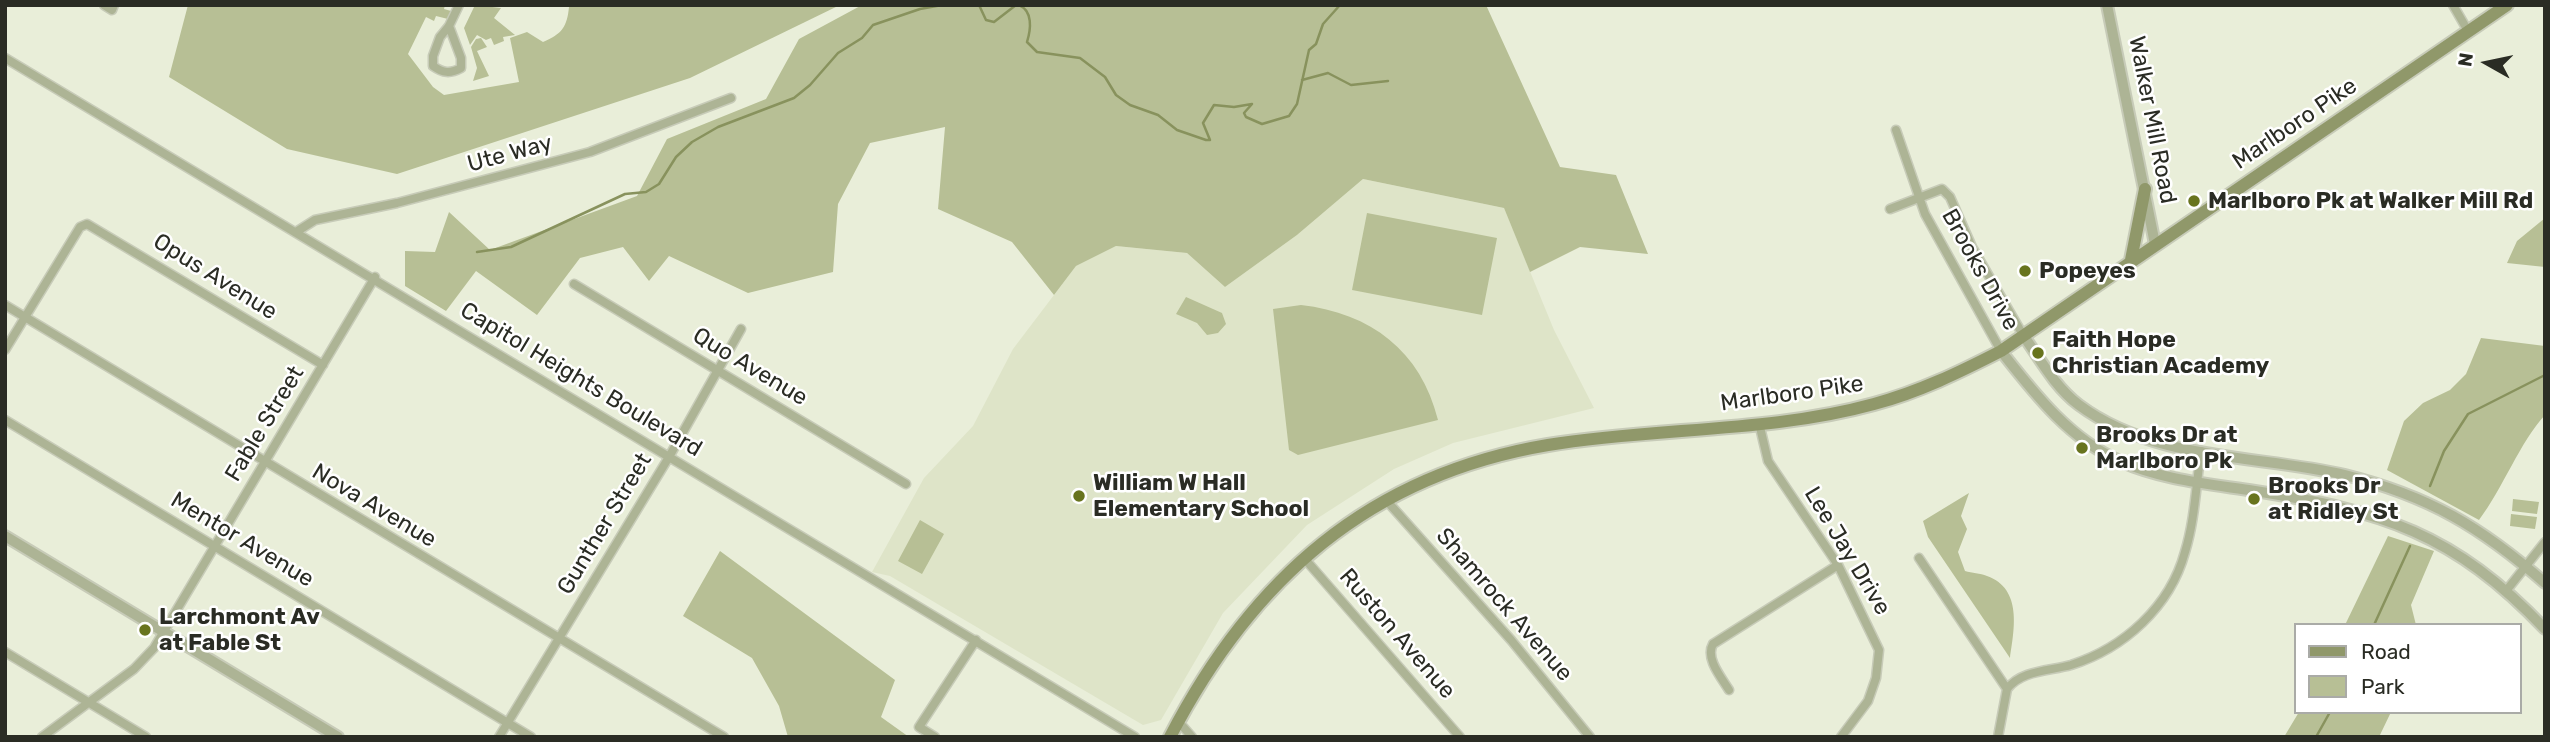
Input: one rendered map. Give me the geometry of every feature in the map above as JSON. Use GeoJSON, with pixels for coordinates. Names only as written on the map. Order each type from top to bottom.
{"type":"FeatureCollection","features":[{"type":"Feature","properties":{"kind":"main road","name":"Marlboro Pike"},"geometry":{"type":"LineString","coordinates":[[1170,737],[1235,631],[1304,558],[1348,524],[1386,500],[1457,468],[1515,452],[1585,440],[1759,423],[1875,404],[1942,380],[2001,351],[2507,5]]}},
{"type":"Feature","properties":{"kind":"main road"},"geometry":{"type":"LineString","coordinates":[[2131,260],[2145,189]]}},
{"type":"Feature","properties":{"kind":"street"},"geometry":{"type":"LineString","coordinates":[[449,26],[461,58],[461,68],[453,72],[441,72],[433,66],[433,56],[458,5]]}},
{"type":"Feature","properties":{"kind":"street","name":"Walker Mill Road"},"geometry":{"type":"LineString","coordinates":[[2107,5],[2155,244]]}},
{"type":"Feature","properties":{"kind":"street"},"geometry":{"type":"LineString","coordinates":[[2453,5],[2468,31]]}},
{"type":"Feature","properties":{"kind":"street","name":"Capitol Heights Boulevard"},"geometry":{"type":"LineString","coordinates":[[5,58],[375,277],[1135,737]]}},
{"type":"Feature","properties":{"kind":"street","name":"Ute Way"},"geometry":{"type":"LineString","coordinates":[[296,232],[315,220],[397,203],[590,152],[731,98]]}},
{"type":"Feature","properties":{"kind":"street"},"geometry":{"type":"LineString","coordinates":[[1890,209],[1919,199],[1896,130]]}},
{"type":"Feature","properties":{"kind":"street","name":"Brooks Drive"},"geometry":{"type":"LineString","coordinates":[[2545,583],[2460,517],[2392,489],[2333,473],[2201,451],[2153,440],[2091,412],[2063,389],[2023,335],[1972,247],[1950,197],[1942,189],[1919,199],[1939,243],[2001,351],[2043,403],[2079,436],[2119,461],[2196,482],[2321,502],[2372,514],[2429,538],[2476,567],[2506,591],[2545,629]]}},
{"type":"Feature","properties":{"kind":"street","name":"Opus Avenue"},"geometry":{"type":"LineString","coordinates":[[25,317],[80,227],[87,224],[323,365]]}},
{"type":"Feature","properties":{"kind":"street","name":"Fable Street"},"geometry":{"type":"LineString","coordinates":[[42,737],[143,660],[164,632],[375,277]]}},
{"type":"Feature","properties":{"kind":"street","name":"Quo Avenue"},"geometry":{"type":"LineString","coordinates":[[574,284],[906,484]]}},
{"type":"Feature","properties":{"kind":"street","name":"Nova Avenue"},"geometry":{"type":"LineString","coordinates":[[5,305],[724,737]]}},
{"type":"Feature","properties":{"kind":"street"},"geometry":{"type":"LineString","coordinates":[[5,350],[25,317]]}},
{"type":"Feature","properties":{"kind":"street","name":"Gunther Street"},"geometry":{"type":"LineString","coordinates":[[499,737],[669,457],[741,329]]}},
{"type":"Feature","properties":{"kind":"street","name":"Mentor Avenue"},"geometry":{"type":"LineString","coordinates":[[5,420],[531,737]]}},
{"type":"Feature","properties":{"kind":"street","name":"Lee Jay Drive"},"geometry":{"type":"LineString","coordinates":[[1759,423],[1763,447],[1771,467],[1838,565],[1876,639],[1880,656],[1868,701],[1841,737]]}},
{"type":"Feature","properties":{"kind":"street"},"geometry":{"type":"LineString","coordinates":[[1998,737],[2007,688],[2024,676],[2072,664],[2098,654],[2132,632],[2150,616],[2182,563],[2201,451]]}},
{"type":"Feature","properties":{"kind":"street","name":"Shamrock Avenue"},"geometry":{"type":"LineString","coordinates":[[1386,500],[1511,640],[1590,737]]}},
{"type":"Feature","properties":{"kind":"street"},"geometry":{"type":"LineString","coordinates":[[5,536],[338,737]]}},
{"type":"Feature","properties":{"kind":"street"},"geometry":{"type":"LineString","coordinates":[[2506,591],[2545,542]]}},
{"type":"Feature","properties":{"kind":"street","name":"Ruston Avenue"},"geometry":{"type":"LineString","coordinates":[[1304,558],[1460,737]]}},
{"type":"Feature","properties":{"kind":"street"},"geometry":{"type":"LineString","coordinates":[[1919,558],[2007,688]]}},
{"type":"Feature","properties":{"kind":"street"},"geometry":{"type":"LineString","coordinates":[[1729,690],[1709,653],[1713,644],[1838,565]]}},
{"type":"Feature","properties":{"kind":"street"},"geometry":{"type":"LineString","coordinates":[[935,737],[919,727],[976,640]]}},
{"type":"Feature","properties":{"kind":"street"},"geometry":{"type":"LineString","coordinates":[[5,652],[146,737]]}},
{"type":"Feature","properties":{"kind":"street"},"geometry":{"type":"LineString","coordinates":[[1178,721],[1192,737]]}},
{"type":"Feature","properties":{"kind":"shaded area"},"geometry":{"type":"Polygon","coordinates":[[[1363,179],[1504,208],[1554,330],[1594,408],[1453,443],[1394,469],[1307,525],[1223,613],[1161,720],[1143,725],[890,576],[872,572],[924,478],[973,426],[1013,349],[1076,266],[1116,246],[1187,253],[1225,287],[1297,235],[1363,179]]]}},
{"type":"Feature","properties":{"kind":"green space"},"geometry":{"type":"Polygon","coordinates":[[[188,5],[445,5],[444,9],[451,11],[448,19],[436,16],[434,21],[426,17],[408,54],[433,87],[444,95],[519,82],[510,38],[527,32],[543,42],[549,39],[562,29],[569,7],[840,5],[690,78],[397,174],[287,149],[169,77],[188,5]]]}},
{"type":"Feature","properties":{"kind":"green space"},"geometry":{"type":"Polygon","coordinates":[[[475,5],[501,8],[494,18],[515,35],[503,37],[504,41],[494,45],[491,38],[486,40],[477,35],[470,45],[464,28],[475,5]]]}},
{"type":"Feature","properties":{"kind":"green space"},"geometry":{"type":"Polygon","coordinates":[[[862,5],[1486,5],[1560,167],[1616,175],[1648,254],[1580,247],[1530,272],[1504,208],[1363,179],[1297,235],[1225,287],[1187,253],[1116,246],[1076,266],[1054,295],[1012,242],[938,209],[945,127],[870,143],[838,204],[833,272],[748,293],[669,256],[649,281],[623,247],[580,258],[537,315],[476,271],[446,311],[405,286],[405,251],[435,252],[449,212],[490,250],[637,196],[667,139],[766,99],[799,39],[862,5]]]}},
{"type":"Feature","properties":{"kind":"green space"},"geometry":{"type":"Polygon","coordinates":[[[481,38],[487,47],[477,51],[489,76],[473,81],[477,68],[471,47],[476,39],[481,38]]]}},
{"type":"Feature","properties":{"kind":"green space"},"geometry":{"type":"Polygon","coordinates":[[[1367,213],[1497,238],[1482,315],[1352,290],[1367,213]]]}},
{"type":"Feature","properties":{"kind":"green space"},"geometry":{"type":"Polygon","coordinates":[[[2545,218],[2545,267],[2507,263],[2517,241],[2545,218]]]}},
{"type":"Feature","properties":{"kind":"green space"},"geometry":{"type":"Polygon","coordinates":[[[1186,297],[1222,313],[1226,324],[1218,333],[1207,335],[1197,323],[1176,314],[1186,297]]]}},
{"type":"Feature","properties":{"kind":"green space"},"geometry":{"type":"Polygon","coordinates":[[[1301,305],[1350,317],[1389,340],[1406,355],[1419,374],[1438,420],[1298,455],[1289,450],[1273,309],[1301,305]]]}},
{"type":"Feature","properties":{"kind":"green space"},"geometry":{"type":"Polygon","coordinates":[[[2481,338],[2545,346],[2545,415],[2528,438],[2479,520],[2387,470],[2404,421],[2423,403],[2450,390],[2466,374],[2481,338]]]}},
{"type":"Feature","properties":{"kind":"green space"},"geometry":{"type":"Polygon","coordinates":[[[1969,493],[1961,516],[1967,529],[1958,552],[1965,571],[1987,576],[1998,582],[2011,600],[2014,623],[2010,658],[1928,537],[1923,521],[1969,493]]]}},
{"type":"Feature","properties":{"kind":"green space"},"geometry":{"type":"Polygon","coordinates":[[[2513,499],[2539,502],[2537,514],[2512,511],[2513,499]]]}},
{"type":"Feature","properties":{"kind":"green space"},"geometry":{"type":"Polygon","coordinates":[[[2511,514],[2537,517],[2535,529],[2510,526],[2511,514]]]}},
{"type":"Feature","properties":{"kind":"green space"},"geometry":{"type":"Polygon","coordinates":[[[920,520],[944,534],[922,574],[898,561],[920,520]]]}},
{"type":"Feature","properties":{"kind":"green space"},"geometry":{"type":"Polygon","coordinates":[[[2388,536],[2434,551],[2411,605],[2416,623],[2346,623],[2388,536]]]}},
{"type":"Feature","properties":{"kind":"green space"},"geometry":{"type":"Polygon","coordinates":[[[720,551],[895,680],[881,717],[909,737],[788,737],[779,706],[752,658],[683,616],[720,551]]]}},
{"type":"Feature","properties":{"kind":"green space"},"geometry":{"type":"Polygon","coordinates":[[[2298,714],[2390,714],[2379,737],[2284,737],[2298,714]]]}},
{"type":"Feature","properties":{"kind":"waterway"},"geometry":{"type":"LineString","coordinates":[[477,252],[511,247],[625,194],[646,192],[659,184],[676,157],[692,142],[718,127],[794,98],[810,85],[838,53],[862,38],[873,25],[920,9],[942,5]]}},
{"type":"Feature","properties":{"kind":"waterway"},"geometry":{"type":"LineString","coordinates":[[979,5],[986,20],[994,22],[1016,5]]}},
{"type":"Feature","properties":{"kind":"waterway"},"geometry":{"type":"LineString","coordinates":[[1019,5],[1029,16],[1027,42],[1037,52],[1080,58],[1105,77],[1116,95],[1130,105],[1158,115],[1177,130],[1206,140],[1210,140],[1203,123],[1214,105],[1234,107],[1252,104],[1244,113],[1246,117],[1262,124],[1289,116],[1297,104],[1309,50],[1316,44],[1323,24],[1340,5]]}},
{"type":"Feature","properties":{"kind":"waterway"},"geometry":{"type":"LineString","coordinates":[[1302,80],[1328,73],[1351,85],[1388,81]]}},
{"type":"Feature","properties":{"kind":"waterway"},"geometry":{"type":"LineString","coordinates":[[2430,486],[2444,451],[2468,414],[2545,375]]}},
{"type":"Feature","properties":{"kind":"waterway"},"geometry":{"type":"LineString","coordinates":[[2375,623],[2410,546]]}},
{"type":"Feature","properties":{"kind":"waterway"},"geometry":{"type":"LineString","coordinates":[[2316,737],[2329,714]]}},
{"type":"Feature","properties":{"kind":"place","name":"Marlboro Pk at Walker Mill Rd"},"geometry":{"type":"Point","coordinates":[2194,201]}},
{"type":"Feature","properties":{"kind":"place","name":"Popeyes"},"geometry":{"type":"Point","coordinates":[2025,271]}},
{"type":"Feature","properties":{"kind":"place","name":"Faith Hope Christian Academy"},"geometry":{"type":"Point","coordinates":[2038,353]}},
{"type":"Feature","properties":{"kind":"place","name":"Brooks Dr at Marlboro Pk"},"geometry":{"type":"Point","coordinates":[2082,448]}},
{"type":"Feature","properties":{"kind":"place","name":"William W Hall Elementary School"},"geometry":{"type":"Point","coordinates":[1079,496]}},
{"type":"Feature","properties":{"kind":"place","name":"Brooks Dr at Ridley St"},"geometry":{"type":"Point","coordinates":[2254,499]}},
{"type":"Feature","properties":{"kind":"place","name":"Larchmont Av at Fable St"},"geometry":{"type":"Point","coordinates":[145,630]}}]}
